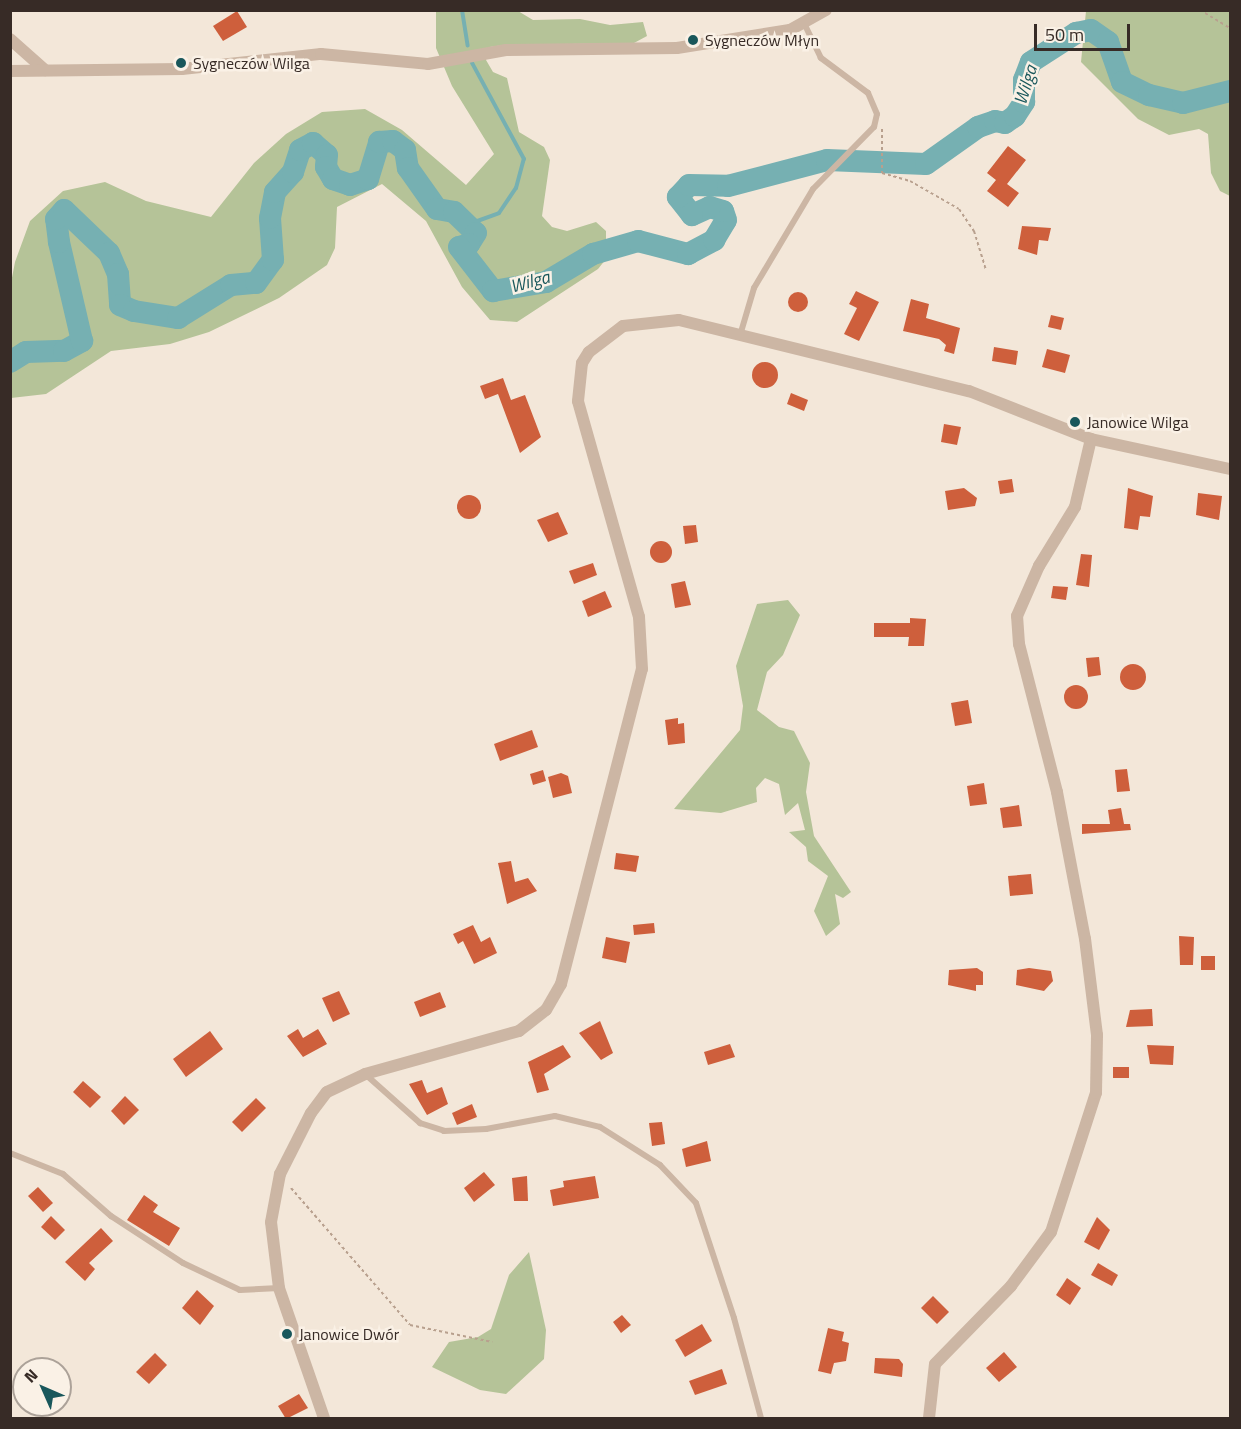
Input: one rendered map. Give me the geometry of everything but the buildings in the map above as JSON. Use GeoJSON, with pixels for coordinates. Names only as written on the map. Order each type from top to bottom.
{"type":"FeatureCollection","features":[{"type":"Feature","properties":{"kind":"street"},"geometry":{"type":"LineString","coordinates":[[10,70],[182,69],[321,54],[428,64],[506,50],[677,48],[805,26],[826,10]]}},
{"type":"Feature","properties":{"kind":"street"},"geometry":{"type":"LineString","coordinates":[[10,39],[45,70]]}},
{"type":"Feature","properties":{"kind":"street"},"geometry":{"type":"LineString","coordinates":[[324,1419],[279,1288],[271,1222],[280,1174],[311,1113],[327,1092],[365,1074],[519,1031],[546,1010],[561,984],[642,669],[643,645],[578,401],[582,363],[604,339],[623,326],[646,321],[679,320],[741,332],[969,391],[1091,439],[1230,469]]}},
{"type":"Feature","properties":{"kind":"street"},"geometry":{"type":"LineString","coordinates":[[929,1419],[935,1364],[1011,1286],[1051,1232],[1096,1093],[1097,1035],[1085,939],[1054,780],[1019,645],[1017,616],[1039,566],[1075,507],[1091,439]]}},
{"type":"Feature","properties":{"kind":"lane"},"geometry":{"type":"LineString","coordinates":[[741,332],[754,288],[813,189],[874,127],[877,114],[868,93],[821,58],[805,26]]}},
{"type":"Feature","properties":{"kind":"lane"},"geometry":{"type":"LineString","coordinates":[[365,1074],[420,1123],[444,1131],[486,1129],[555,1116],[600,1127],[660,1165],[696,1203],[734,1318],[761,1419]]}},
{"type":"Feature","properties":{"kind":"lane"},"geometry":{"type":"LineString","coordinates":[[10,1153],[63,1174],[111,1216],[183,1263],[240,1290],[279,1288]]}},
{"type":"Feature","properties":{"kind":"path"},"geometry":{"type":"LineString","coordinates":[[1200,10],[1230,28]]}},
{"type":"Feature","properties":{"kind":"path"},"geometry":{"type":"LineString","coordinates":[[880,157],[879,166],[889,177],[910,181],[959,209],[974,231],[986,270]]}},
{"type":"Feature","properties":{"kind":"path"},"geometry":{"type":"LineString","coordinates":[[280,1174],[410,1324],[492,1342]]}},
{"type":"Feature","properties":{"kind":"green space"},"geometry":{"type":"Polygon","coordinates":[[[436,11],[518,11],[533,20],[580,19],[610,25],[643,22],[647,36],[634,43],[504,45],[490,47],[486,60],[493,72],[507,78],[519,132],[544,147],[550,160],[542,216],[552,227],[567,231],[596,222],[606,231],[606,259],[598,269],[517,322],[490,320],[462,287],[426,221],[382,184],[337,207],[335,248],[327,265],[279,298],[209,332],[170,344],[111,351],[46,394],[11,398],[10,288],[15,262],[30,221],[63,191],[105,182],[146,201],[211,217],[254,163],[286,134],[322,112],[365,109],[402,130],[466,185],[494,154],[452,86],[436,48],[436,11]]]}},
{"type":"Feature","properties":{"kind":"green space"},"geometry":{"type":"Polygon","coordinates":[[[1086,11],[1230,11],[1230,196],[1220,191],[1211,173],[1208,134],[1199,129],[1169,135],[1138,119],[1081,62],[1086,11]]]}},
{"type":"Feature","properties":{"kind":"green space"},"geometry":{"type":"Polygon","coordinates":[[[788,600],[800,615],[783,655],[767,672],[757,710],[779,727],[794,731],[810,763],[806,792],[814,836],[851,892],[843,898],[835,894],[840,924],[826,936],[814,911],[828,876],[808,861],[806,847],[789,832],[805,830],[798,803],[785,815],[779,784],[765,778],[756,788],[757,802],[721,813],[674,809],[740,730],[743,706],[736,666],[757,604],[788,600]]]}},
{"type":"Feature","properties":{"kind":"green space"},"geometry":{"type":"Polygon","coordinates":[[[529,1252],[546,1330],[544,1359],[506,1394],[480,1390],[432,1367],[449,1342],[478,1337],[491,1329],[509,1275],[529,1252]]]}},
{"type":"Feature","properties":{"kind":"waterway"},"geometry":{"type":"LineString","coordinates":[[462,10],[468,46]]}},
{"type":"Feature","properties":{"kind":"waterway","name":"Wilga"},"geometry":{"type":"LineString","coordinates":[[10,362],[26,352],[64,351],[82,341],[59,242],[56,219],[64,210],[109,253],[118,274],[120,305],[134,311],[178,318],[231,285],[256,283],[273,260],[270,218],[275,192],[293,172],[300,150],[313,143],[327,155],[326,167],[333,179],[350,185],[368,179],[379,142],[393,141],[405,150],[408,168],[437,209],[454,212],[476,233],[469,244],[459,247],[493,291],[546,282],[593,254],[638,241],[688,254],[714,240],[726,220],[723,211],[710,207],[692,215],[678,197],[689,185],[728,186],[827,160],[926,164],[978,127],[995,121],[1005,123],[1015,116],[1024,102],[1024,80],[1031,62],[1076,33],[1091,30],[1108,42],[1122,82],[1149,95],[1183,103],[1230,91]]}},
{"type":"Feature","properties":{"kind":"waterway"},"geometry":{"type":"LineString","coordinates":[[469,224],[499,213],[516,188],[524,159],[472,63]]}},
{"type":"Feature","properties":{"kind":"place","name":"Sygneczów Młyn"},"geometry":{"type":"Point","coordinates":[693,40]}},
{"type":"Feature","properties":{"kind":"place","name":"Sygneczów Wilga"},"geometry":{"type":"Point","coordinates":[181,63]}},
{"type":"Feature","properties":{"kind":"place","name":"Janowice Wilga"},"geometry":{"type":"Point","coordinates":[1075,422]}},
{"type":"Feature","properties":{"kind":"place","name":"Janowice Dwór"},"geometry":{"type":"Point","coordinates":[287,1334]}}]}
